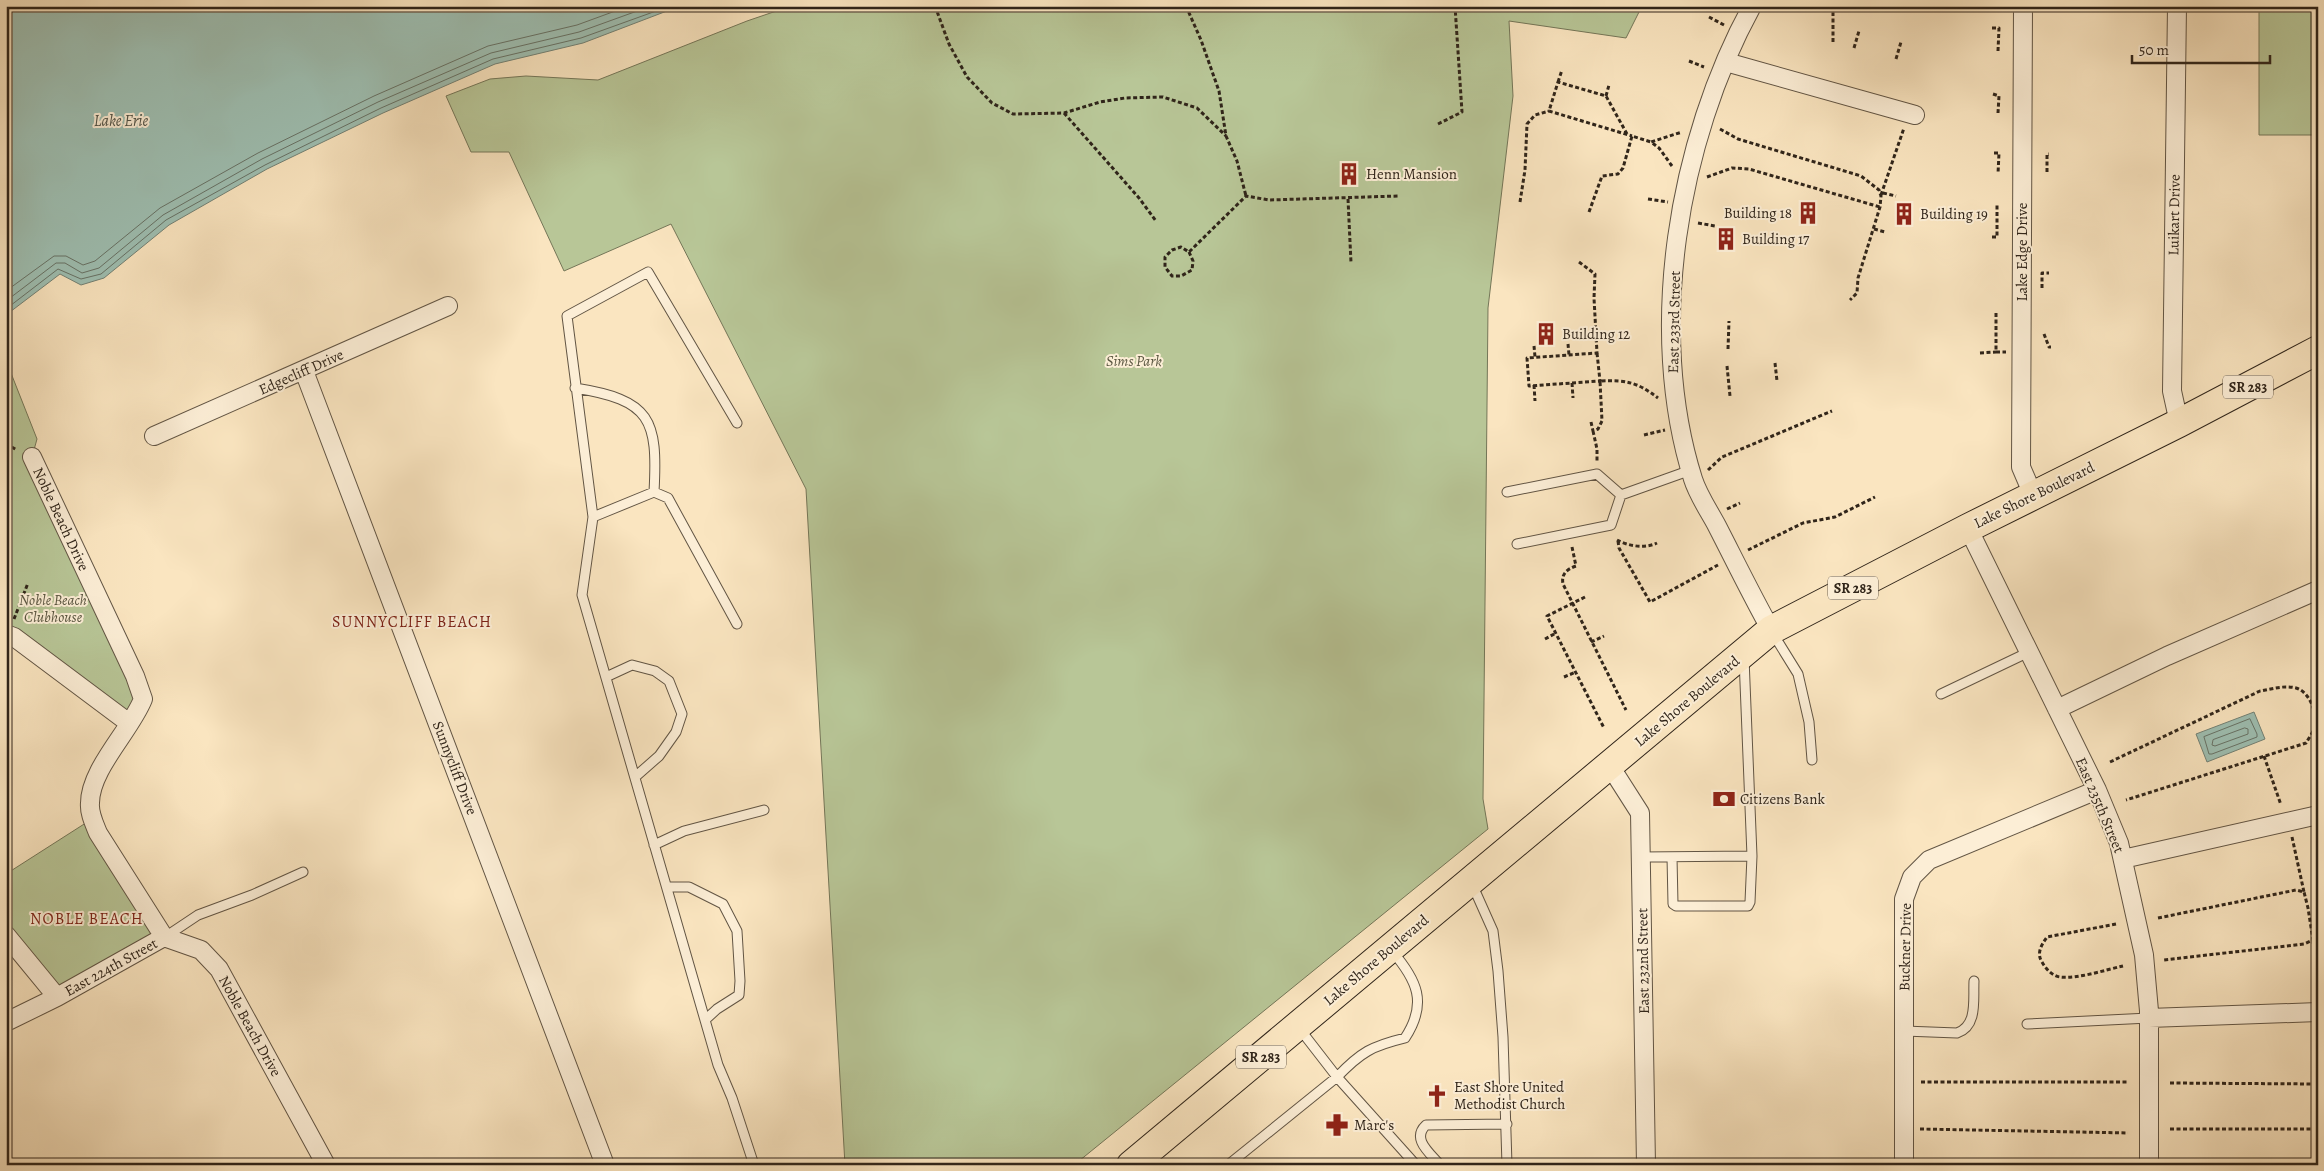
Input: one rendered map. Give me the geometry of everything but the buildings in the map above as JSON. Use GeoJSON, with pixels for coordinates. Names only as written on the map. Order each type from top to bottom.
{"type":"FeatureCollection","features":[{"type":"Feature","properties":{"kind":"main road","name":"Lake Shore Boulevard"},"geometry":{"type":"LineString","coordinates":[[1131,1165],[1771,630],[2033,495],[2179,423],[2318,350]]}},
{"type":"Feature","properties":{"kind":"street","name":"East 233rd Street"},"geometry":{"type":"LineString","coordinates":[[1752,6],[1718,65],[1694,156],[1675,253],[1671,361],[1681,436],[1698,471],[1694,481],[1771,630]]}},
{"type":"Feature","properties":{"kind":"street","name":"Lake Edge Drive"},"geometry":{"type":"LineString","coordinates":[[2023,6],[2021,467],[2033,495]]}},
{"type":"Feature","properties":{"kind":"street","name":"Luikart Drive"},"geometry":{"type":"LineString","coordinates":[[2177,6],[2172,391],[2179,423]]}},
{"type":"Feature","properties":{"kind":"street"},"geometry":{"type":"LineString","coordinates":[[1718,65],[1912,114]]}},
{"type":"Feature","properties":{"kind":"street","name":"Edgecliff Drive"},"geometry":{"type":"LineString","coordinates":[[154,436],[448,306]]}},
{"type":"Feature","properties":{"kind":"street","name":"Sunnycliff Drive"},"geometry":{"type":"LineString","coordinates":[[304,371],[606,1165]]}},
{"type":"Feature","properties":{"kind":"street","name":"Noble Beach Drive"},"geometry":{"type":"LineString","coordinates":[[32,457],[135,676],[143,699],[95,782],[89,802],[92,819],[98,833],[164,937],[201,950],[219,969],[326,1165]]}},
{"type":"Feature","properties":{"kind":"street","name":"East 235th Street"},"geometry":{"type":"LineString","coordinates":[[1968,528],[2097,790],[2119,843],[2144,955],[2149,1018],[2149,1165]]}},
{"type":"Feature","properties":{"kind":"street"},"geometry":{"type":"LineString","coordinates":[[2058,709],[2167,656],[2318,590]]}},
{"type":"Feature","properties":{"kind":"street"},"geometry":{"type":"LineString","coordinates":[[7,634],[129,723]]}},
{"type":"Feature","properties":{"kind":"street","name":"East 232nd Street"},"geometry":{"type":"LineString","coordinates":[[1610,766],[1640,813],[1646,1165]]}},
{"type":"Feature","properties":{"kind":"street","name":"Buckner Drive"},"geometry":{"type":"LineString","coordinates":[[1904,1165],[1904,899],[1912,877],[1929,860],[2097,790]]}},
{"type":"Feature","properties":{"kind":"street"},"geometry":{"type":"LineString","coordinates":[[2123,859],[2318,815]]}},
{"type":"Feature","properties":{"kind":"street","name":"East 224th Street"},"geometry":{"type":"LineString","coordinates":[[6,935],[57,997]]}},
{"type":"Feature","properties":{"kind":"street","name":"East 224th Street"},"geometry":{"type":"LineString","coordinates":[[6,1022],[57,997],[164,937]]}},
{"type":"Feature","properties":{"kind":"street"},"geometry":{"type":"LineString","coordinates":[[2149,1018],[2318,1012]]}},
{"type":"Feature","properties":{"kind":"lane"},"geometry":{"type":"LineString","coordinates":[[737,423],[648,272],[567,316],[593,517],[582,595],[718,1065],[732,1098],[754,1165]]}},
{"type":"Feature","properties":{"kind":"lane"},"geometry":{"type":"LineString","coordinates":[[576,388],[602,392],[643,413],[651,427],[654,444],[656,464],[654,492]]}},
{"type":"Feature","properties":{"kind":"lane"},"geometry":{"type":"LineString","coordinates":[[1621,495],[1698,471]]}},
{"type":"Feature","properties":{"kind":"lane"},"geometry":{"type":"LineString","coordinates":[[1507,492],[1597,474],[1621,495]]}},
{"type":"Feature","properties":{"kind":"lane"},"geometry":{"type":"LineString","coordinates":[[593,517],[654,492],[668,498],[737,624]]}},
{"type":"Feature","properties":{"kind":"lane"},"geometry":{"type":"LineString","coordinates":[[1517,544],[1611,526],[1621,495]]}},
{"type":"Feature","properties":{"kind":"lane"},"geometry":{"type":"LineString","coordinates":[[1771,630],[1798,674],[1809,722],[1812,760]]}},
{"type":"Feature","properties":{"kind":"lane"},"geometry":{"type":"LineString","coordinates":[[1941,694],[2030,652]]}},
{"type":"Feature","properties":{"kind":"lane"},"geometry":{"type":"LineString","coordinates":[[1672,856],[1673,904],[1676,906],[1748,906],[1750,902],[1752,856],[1744,653]]}},
{"type":"Feature","properties":{"kind":"lane"},"geometry":{"type":"LineString","coordinates":[[606,677],[632,666],[655,671],[669,681],[682,714],[676,732],[659,756],[635,777]]}},
{"type":"Feature","properties":{"kind":"lane"},"geometry":{"type":"LineString","coordinates":[[654,845],[684,832],[764,810]]}},
{"type":"Feature","properties":{"kind":"lane"},"geometry":{"type":"LineString","coordinates":[[1641,856],[1752,856]]}},
{"type":"Feature","properties":{"kind":"lane"},"geometry":{"type":"LineString","coordinates":[[164,937],[198,915],[252,895],[303,872]]}},
{"type":"Feature","properties":{"kind":"lane"},"geometry":{"type":"LineString","coordinates":[[1471,881],[1492,931],[1503,1037],[1508,1165]]}},
{"type":"Feature","properties":{"kind":"lane"},"geometry":{"type":"LineString","coordinates":[[666,887],[689,887],[723,904],[737,931],[740,981],[738,995],[705,1020]]}},
{"type":"Feature","properties":{"kind":"lane"},"geometry":{"type":"LineString","coordinates":[[1228,1165],[1337,1077],[1356,1057],[1379,1044],[1405,1038],[1416,1022],[1418,995],[1408,970],[1390,949]]}},
{"type":"Feature","properties":{"kind":"lane"},"geometry":{"type":"LineString","coordinates":[[1904,1031],[1957,1032],[1969,1027],[1972,1019],[1974,981]]}},
{"type":"Feature","properties":{"kind":"lane"},"geometry":{"type":"LineString","coordinates":[[2027,1024],[2149,1018]]}},
{"type":"Feature","properties":{"kind":"lane"},"geometry":{"type":"LineString","coordinates":[[1297,1026],[1337,1077],[1416,1165]]}},
{"type":"Feature","properties":{"kind":"lane"},"geometry":{"type":"LineString","coordinates":[[1440,1165],[1422,1144],[1419,1137],[1421,1130],[1426,1126],[1507,1124]]}},
{"type":"Feature","properties":{"kind":"path"},"geometry":{"type":"LineString","coordinates":[[934,6],[949,44],[967,77],[992,103],[1013,114],[1064,112],[1100,102],[1125,98],[1163,97],[1197,108],[1226,136]]}},
{"type":"Feature","properties":{"kind":"path"},"geometry":{"type":"LineString","coordinates":[[1186,6],[1201,40],[1219,91],[1226,136],[1236,161],[1246,196]]}},
{"type":"Feature","properties":{"kind":"path"},"geometry":{"type":"LineString","coordinates":[[1438,124],[1462,112],[1455,6]]}},
{"type":"Feature","properties":{"kind":"path"},"geometry":{"type":"LineString","coordinates":[[1833,6],[1833,42]]}},
{"type":"Feature","properties":{"kind":"path"},"geometry":{"type":"LineString","coordinates":[[1709,18],[1729,27]]}},
{"type":"Feature","properties":{"kind":"path"},"geometry":{"type":"LineString","coordinates":[[1992,28],[1999,28],[1998,51]]}},
{"type":"Feature","properties":{"kind":"path"},"geometry":{"type":"LineString","coordinates":[[1854,48],[1859,31]]}},
{"type":"Feature","properties":{"kind":"path"},"geometry":{"type":"LineString","coordinates":[[1896,59],[1901,42]]}},
{"type":"Feature","properties":{"kind":"path"},"geometry":{"type":"LineString","coordinates":[[1689,61],[1718,65]]}},
{"type":"Feature","properties":{"kind":"path"},"geometry":{"type":"LineString","coordinates":[[1549,111],[1562,70]]}},
{"type":"Feature","properties":{"kind":"path"},"geometry":{"type":"LineString","coordinates":[[1558,82],[1606,96]]}},
{"type":"Feature","properties":{"kind":"path"},"geometry":{"type":"LineString","coordinates":[[1609,85],[1606,96],[1627,134]]}},
{"type":"Feature","properties":{"kind":"path"},"geometry":{"type":"LineString","coordinates":[[1993,94],[2000,96],[1998,113]]}},
{"type":"Feature","properties":{"kind":"path"},"geometry":{"type":"LineString","coordinates":[[1520,202],[1525,170],[1527,124],[1535,115],[1549,111],[1650,142],[1667,158],[1674,169]]}},
{"type":"Feature","properties":{"kind":"path"},"geometry":{"type":"LineString","coordinates":[[1064,112],[1140,198],[1156,221]]}},
{"type":"Feature","properties":{"kind":"path"},"geometry":{"type":"LineString","coordinates":[[1850,300],[1857,294],[1858,278],[1874,229],[1882,194],[1912,114]]}},
{"type":"Feature","properties":{"kind":"path"},"geometry":{"type":"LineString","coordinates":[[1716,125],[1730,136],[1738,139],[1861,176],[1873,184],[1882,194],[1896,196]]}},
{"type":"Feature","properties":{"kind":"path"},"geometry":{"type":"LineString","coordinates":[[1650,142],[1677,135],[1689,128]]}},
{"type":"Feature","properties":{"kind":"path"},"geometry":{"type":"LineString","coordinates":[[1589,212],[1602,176],[1618,174],[1623,168],[1632,136]]}},
{"type":"Feature","properties":{"kind":"path"},"geometry":{"type":"LineString","coordinates":[[1994,153],[1998,154],[1998,174]]}},
{"type":"Feature","properties":{"kind":"path"},"geometry":{"type":"LineString","coordinates":[[2047,172],[2047,154],[2050,154]]}},
{"type":"Feature","properties":{"kind":"path"},"geometry":{"type":"LineString","coordinates":[[1700,182],[1723,170],[1740,168],[1759,171],[1880,207]]}},
{"type":"Feature","properties":{"kind":"path"},"geometry":{"type":"LineString","coordinates":[[1246,196],[1269,200],[1398,196]]}},
{"type":"Feature","properties":{"kind":"path"},"geometry":{"type":"LineString","coordinates":[[1189,252],[1246,196]]}},
{"type":"Feature","properties":{"kind":"path"},"geometry":{"type":"LineString","coordinates":[[1348,199],[1350,263]]}},
{"type":"Feature","properties":{"kind":"path"},"geometry":{"type":"LineString","coordinates":[[1648,199],[1671,203]]}},
{"type":"Feature","properties":{"kind":"path"},"geometry":{"type":"LineString","coordinates":[[1992,237],[1997,237],[1997,204]]}},
{"type":"Feature","properties":{"kind":"path"},"geometry":{"type":"LineString","coordinates":[[1692,222],[1715,226]]}},
{"type":"Feature","properties":{"kind":"path"},"geometry":{"type":"LineString","coordinates":[[1874,229],[1885,232]]}},
{"type":"Feature","properties":{"kind":"path"},"geometry":{"type":"LineString","coordinates":[[1181,247],[1189,252],[1193,261],[1192,270],[1182,276],[1172,276],[1165,268],[1165,257],[1172,250],[1181,247]]}},
{"type":"Feature","properties":{"kind":"path"},"geometry":{"type":"LineString","coordinates":[[1579,262],[1595,274],[1594,298],[1602,421],[1598,429],[1593,431]]}},
{"type":"Feature","properties":{"kind":"path"},"geometry":{"type":"LineString","coordinates":[[2042,288],[2042,273],[2049,273]]}},
{"type":"Feature","properties":{"kind":"path"},"geometry":{"type":"LineString","coordinates":[[1996,313],[1996,352]]}},
{"type":"Feature","properties":{"kind":"path"},"geometry":{"type":"LineString","coordinates":[[1728,321],[1728,349]]}},
{"type":"Feature","properties":{"kind":"path"},"geometry":{"type":"LineString","coordinates":[[2044,334],[2048,347],[2051,347]]}},
{"type":"Feature","properties":{"kind":"path"},"geometry":{"type":"LineString","coordinates":[[1568,344],[1569,355]]}},
{"type":"Feature","properties":{"kind":"path"},"geometry":{"type":"LineString","coordinates":[[1534,346],[1535,357]]}},
{"type":"Feature","properties":{"kind":"path"},"geometry":{"type":"LineString","coordinates":[[1980,353],[2022,352]]}},
{"type":"Feature","properties":{"kind":"path"},"geometry":{"type":"LineString","coordinates":[[1597,353],[1527,358],[1528,386],[1628,381],[1645,388],[1661,400]]}},
{"type":"Feature","properties":{"kind":"path"},"geometry":{"type":"LineString","coordinates":[[1775,362],[1777,381]]}},
{"type":"Feature","properties":{"kind":"path"},"geometry":{"type":"LineString","coordinates":[[1727,366],[1730,396]]}},
{"type":"Feature","properties":{"kind":"path"},"geometry":{"type":"LineString","coordinates":[[1572,383],[1573,398]]}},
{"type":"Feature","properties":{"kind":"path"},"geometry":{"type":"LineString","coordinates":[[1534,385],[1535,401]]}},
{"type":"Feature","properties":{"kind":"path"},"geometry":{"type":"LineString","coordinates":[[1698,471],[1722,457],[1832,411]]}},
{"type":"Feature","properties":{"kind":"path"},"geometry":{"type":"LineString","coordinates":[[1591,422],[1597,449],[1597,474]]}},
{"type":"Feature","properties":{"kind":"path"},"geometry":{"type":"LineString","coordinates":[[1644,435],[1666,430]]}},
{"type":"Feature","properties":{"kind":"path"},"geometry":{"type":"LineString","coordinates":[[6,444],[12,448]]}},
{"type":"Feature","properties":{"kind":"path"},"geometry":{"type":"LineString","coordinates":[[1744,552],[1791,526],[1835,517],[1875,497]]}},
{"type":"Feature","properties":{"kind":"path"},"geometry":{"type":"LineString","coordinates":[[1723,511],[1740,503]]}},
{"type":"Feature","properties":{"kind":"path"},"geometry":{"type":"LineString","coordinates":[[1611,526],[1619,548],[1650,602],[1721,564]]}},
{"type":"Feature","properties":{"kind":"path"},"geometry":{"type":"LineString","coordinates":[[1569,534],[1576,566],[1565,572],[1562,580],[1626,710]]}},
{"type":"Feature","properties":{"kind":"path"},"geometry":{"type":"LineString","coordinates":[[1618,541],[1646,547],[1656,543]]}},
{"type":"Feature","properties":{"kind":"path"},"geometry":{"type":"LineString","coordinates":[[7,634],[28,583]]}},
{"type":"Feature","properties":{"kind":"path"},"geometry":{"type":"LineString","coordinates":[[1585,597],[1547,616],[1604,728]]}},
{"type":"Feature","properties":{"kind":"path"},"geometry":{"type":"LineString","coordinates":[[1545,639],[1556,633]]}},
{"type":"Feature","properties":{"kind":"path"},"geometry":{"type":"LineString","coordinates":[[1591,642],[1604,636]]}},
{"type":"Feature","properties":{"kind":"path"},"geometry":{"type":"LineString","coordinates":[[1564,677],[1576,672]]}},
{"type":"Feature","properties":{"kind":"path"},"geometry":{"type":"LineString","coordinates":[[2110,762],[2260,692],[2283,687],[2298,689],[2309,699],[2315,712],[2315,727],[2306,743],[2126,800]]}},
{"type":"Feature","properties":{"kind":"path"},"geometry":{"type":"LineString","coordinates":[[2158,918],[2296,890],[2304,892],[2308,908],[2318,1003]]}},
{"type":"Feature","properties":{"kind":"path"},"geometry":{"type":"LineString","coordinates":[[2116,924],[2047,937],[2040,946],[2040,960],[2050,973],[2060,977],[2093,973],[2123,966]]}},
{"type":"Feature","properties":{"kind":"path"},"geometry":{"type":"LineString","coordinates":[[2164,960],[2304,944],[2312,940]]}},
{"type":"Feature","properties":{"kind":"path"},"geometry":{"type":"LineString","coordinates":[[1917,1082],[2128,1082]]}},
{"type":"Feature","properties":{"kind":"path"},"geometry":{"type":"LineString","coordinates":[[2170,1083],[2318,1084]]}},
{"type":"Feature","properties":{"kind":"path"},"geometry":{"type":"LineString","coordinates":[[2170,1129],[2318,1128]]}},
{"type":"Feature","properties":{"kind":"path"},"geometry":{"type":"LineString","coordinates":[[1917,1129],[2128,1133]]}},
{"type":"Feature","properties":{"kind":"green space","name":"Sims Park"},"geometry":{"type":"Polygon","coordinates":[[[791,6],[1642,6],[1626,38],[1509,21],[1513,96],[1488,308],[1483,799],[1488,829],[1074,1165],[845,1165],[806,489],[671,224],[564,271],[509,152],[471,152],[446,96],[490,79],[526,76],[598,80],[747,21],[791,6]]]}},
{"type":"Feature","properties":{"kind":"green space"},"geometry":{"type":"Polygon","coordinates":[[[2259,6],[2318,6],[2318,135],[2259,135],[2259,6]]]}},
{"type":"Feature","properties":{"kind":"green space","name":"Noble Beach Clubhouse"},"geometry":{"type":"Polygon","coordinates":[[[7,363],[37,439],[32,457],[143,699],[129,723],[6,634],[7,363]]]}},
{"type":"Feature","properties":{"kind":"green space"},"geometry":{"type":"Polygon","coordinates":[[[92,819],[164,937],[57,997],[6,935],[6,874],[92,819]]]}},
{"type":"Feature","properties":{"kind":"water","name":"Lake Erie"},"geometry":{"type":"Polygon","coordinates":[[[6,6],[680,6],[583,43],[495,64],[383,113],[267,169],[169,225],[104,278],[81,285],[60,274],[6,315],[6,6]]]}},
{"type":"Feature","properties":{"kind":"water"},"geometry":{"type":"Polygon","coordinates":[[[2254,712],[2265,739],[2207,762],[2196,734],[2254,712]]]}},
{"type":"Feature","properties":{"kind":"place","name":"Henn Mansion"},"geometry":{"type":"Point","coordinates":[1349,174]}},
{"type":"Feature","properties":{"kind":"place","name":"Building 18"},"geometry":{"type":"Point","coordinates":[1808,213]}},
{"type":"Feature","properties":{"kind":"place","name":"Building 19"},"geometry":{"type":"Point","coordinates":[1904,214]}},
{"type":"Feature","properties":{"kind":"place","name":"Building 17"},"geometry":{"type":"Point","coordinates":[1726,239]}},
{"type":"Feature","properties":{"kind":"place","name":"Building 12"},"geometry":{"type":"Point","coordinates":[1546,334]}},
{"type":"Feature","properties":{"kind":"place","name":"Citizens Bank"},"geometry":{"type":"Point","coordinates":[1724,799]}},
{"type":"Feature","properties":{"kind":"place","name":"East Shore United Methodist Church"},"geometry":{"type":"Point","coordinates":[1437,1096]}},
{"type":"Feature","properties":{"kind":"place","name":"Marc's"},"geometry":{"type":"Point","coordinates":[1337,1125]}},
{"type":"Feature","properties":{"kind":"district","name":"SUNNYCLIFF BEACH"},"geometry":{"type":"Point","coordinates":[412,621]}},
{"type":"Feature","properties":{"kind":"district","name":"NOBLE BEACH"},"geometry":{"type":"Point","coordinates":[87,918]}}]}
